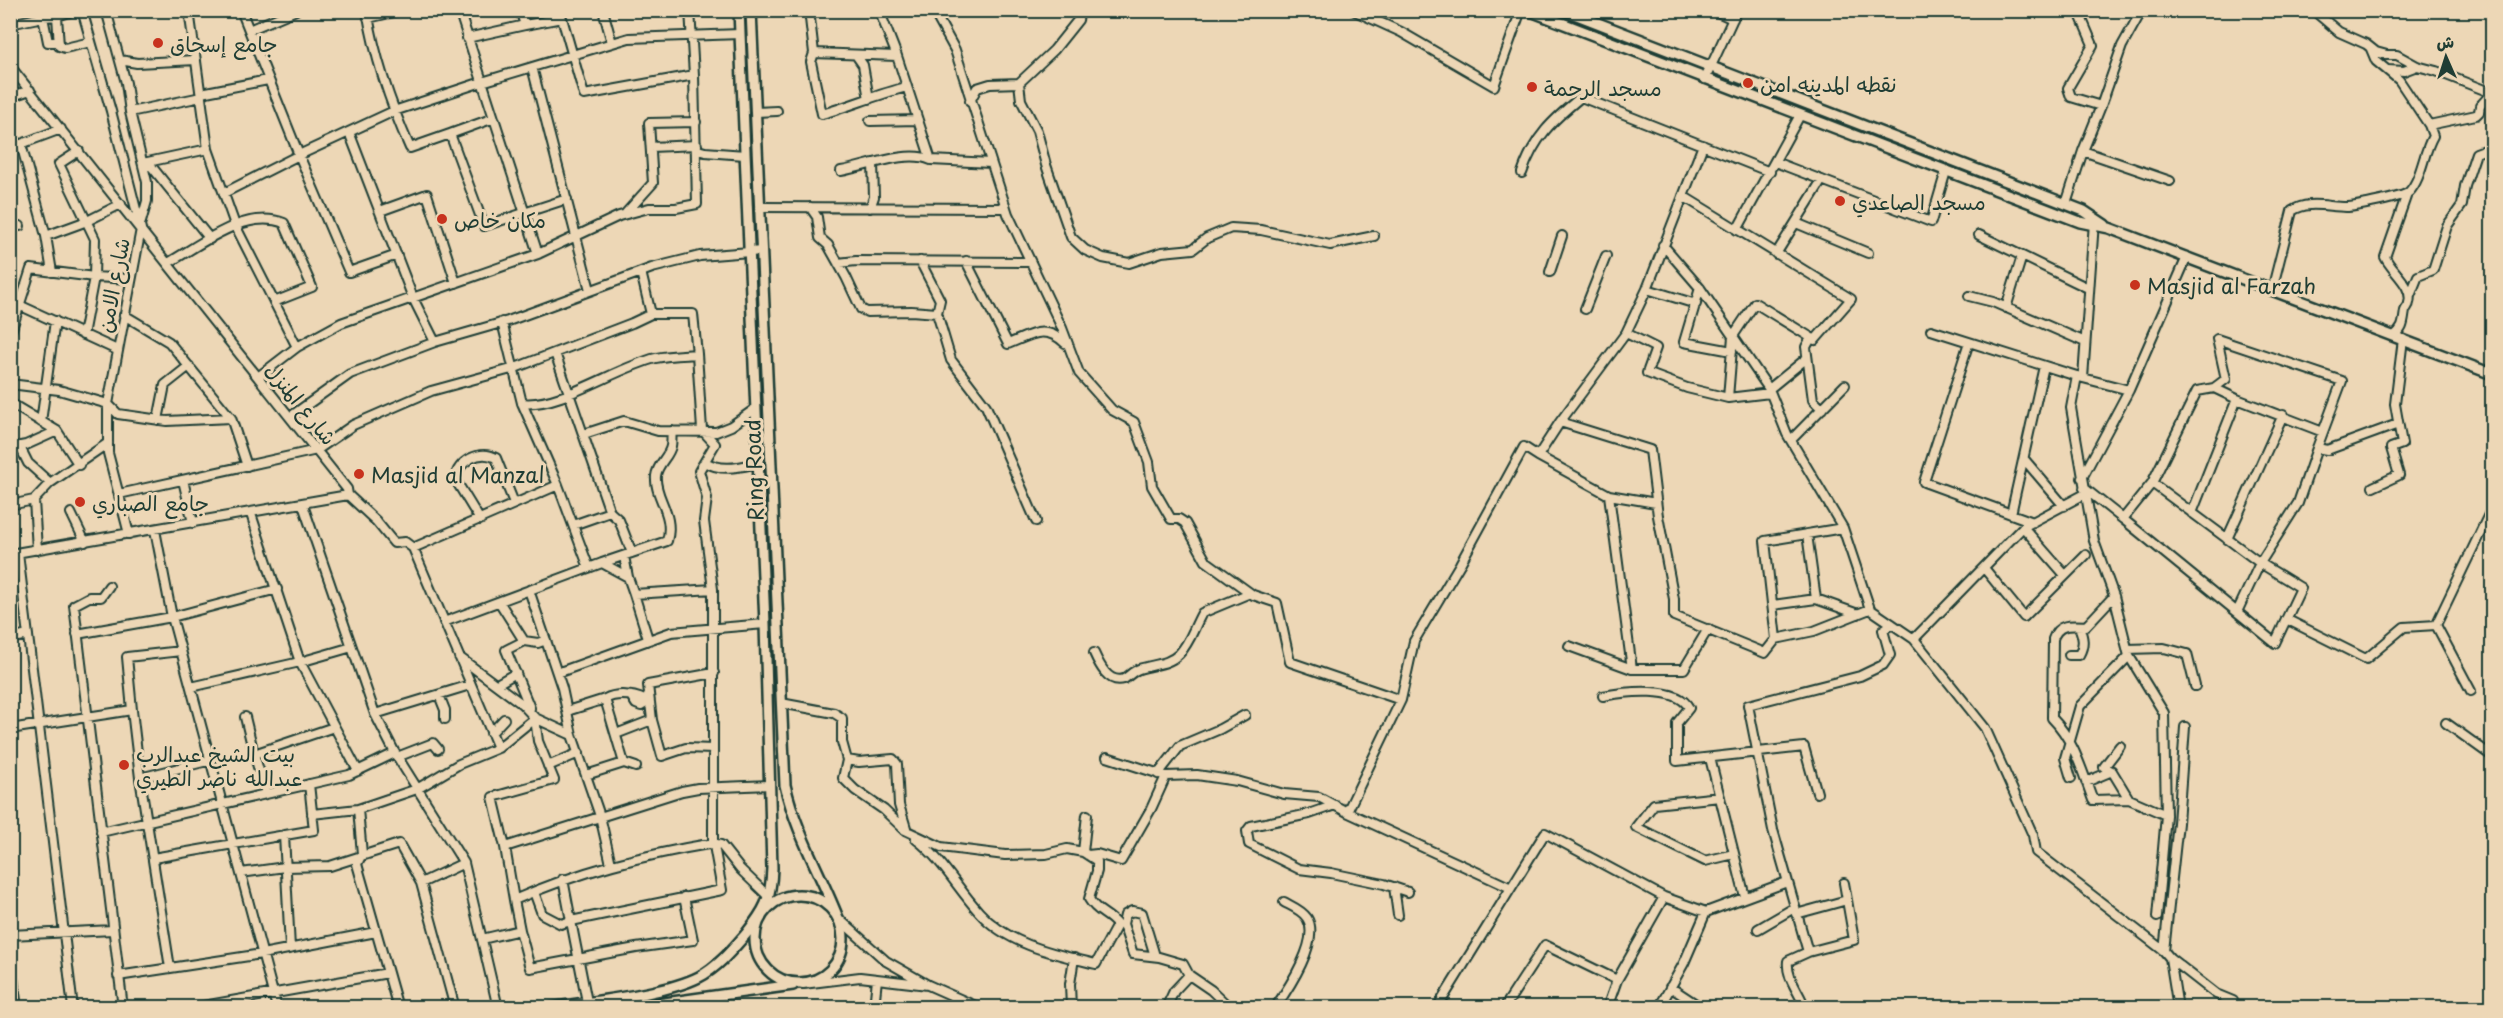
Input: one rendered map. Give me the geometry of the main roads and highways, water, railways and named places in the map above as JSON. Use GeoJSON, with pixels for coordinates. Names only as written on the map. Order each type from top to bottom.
{"type":"FeatureCollection","features":[{"type":"Feature","properties":{"kind":"main road","name":"Ring Road"},"geometry":{"type":"LineString","coordinates":[[739,10],[770,785],[772,868],[769,897],[763,912]]}},
{"type":"Feature","properties":{"kind":"main road","name":"Ring Road"},"geometry":{"type":"LineString","coordinates":[[751,10],[785,784],[798,831],[823,880],[838,918]]}},
{"type":"Feature","properties":{"kind":"main road"},"geometry":{"type":"LineString","coordinates":[[1528,10],[2080,222],[2094,221]]}},
{"type":"Feature","properties":{"kind":"main road"},"geometry":{"type":"LineString","coordinates":[[1564,10],[2066,204],[2109,228],[2493,374]]}},
{"type":"Feature","properties":{"kind":"main road"},"geometry":{"type":"LineString","coordinates":[[1765,102],[1770,90]]}},
{"type":"Feature","properties":{"kind":"main road"},"geometry":{"type":"LineString","coordinates":[[743,116],[756,114]]}},
{"type":"Feature","properties":{"kind":"main road"},"geometry":{"type":"LineString","coordinates":[[551,1008],[670,987],[698,977],[717,965],[763,912],[774,902],[787,896],[802,895],[817,898],[829,906],[838,918],[843,932],[843,946],[830,972],[817,980],[803,984],[629,1008]]}},
{"type":"Feature","properties":{"kind":"main road"},"geometry":{"type":"LineString","coordinates":[[763,912],[756,925],[754,940],[757,954],[764,967],[775,976],[788,982],[803,984]]}},
{"type":"Feature","properties":{"kind":"place","name":"جامع إسحاق"},"geometry":{"type":"Point","coordinates":[158,43]}},
{"type":"Feature","properties":{"kind":"place","name":"نقطه المدينه امن"},"geometry":{"type":"Point","coordinates":[1748,83]}},
{"type":"Feature","properties":{"kind":"place","name":"مسجد الرحمة"},"geometry":{"type":"Point","coordinates":[1532,87]}},
{"type":"Feature","properties":{"kind":"place","name":"مسجد الصاعدي"},"geometry":{"type":"Point","coordinates":[1840,201]}},
{"type":"Feature","properties":{"kind":"place","name":"مكان خاص"},"geometry":{"type":"Point","coordinates":[442,219]}},
{"type":"Feature","properties":{"kind":"place","name":"Masjid al Farzah"},"geometry":{"type":"Point","coordinates":[2135,285]}},
{"type":"Feature","properties":{"kind":"place","name":"Masjid al Manzal"},"geometry":{"type":"Point","coordinates":[359,474]}},
{"type":"Feature","properties":{"kind":"place","name":"جامع الصباري"},"geometry":{"type":"Point","coordinates":[80,502]}},
{"type":"Feature","properties":{"kind":"place","name":"بيت الشيخ عبدالرب عبدالله ناصر الطيري"},"geometry":{"type":"Point","coordinates":[124,765]}}]}
